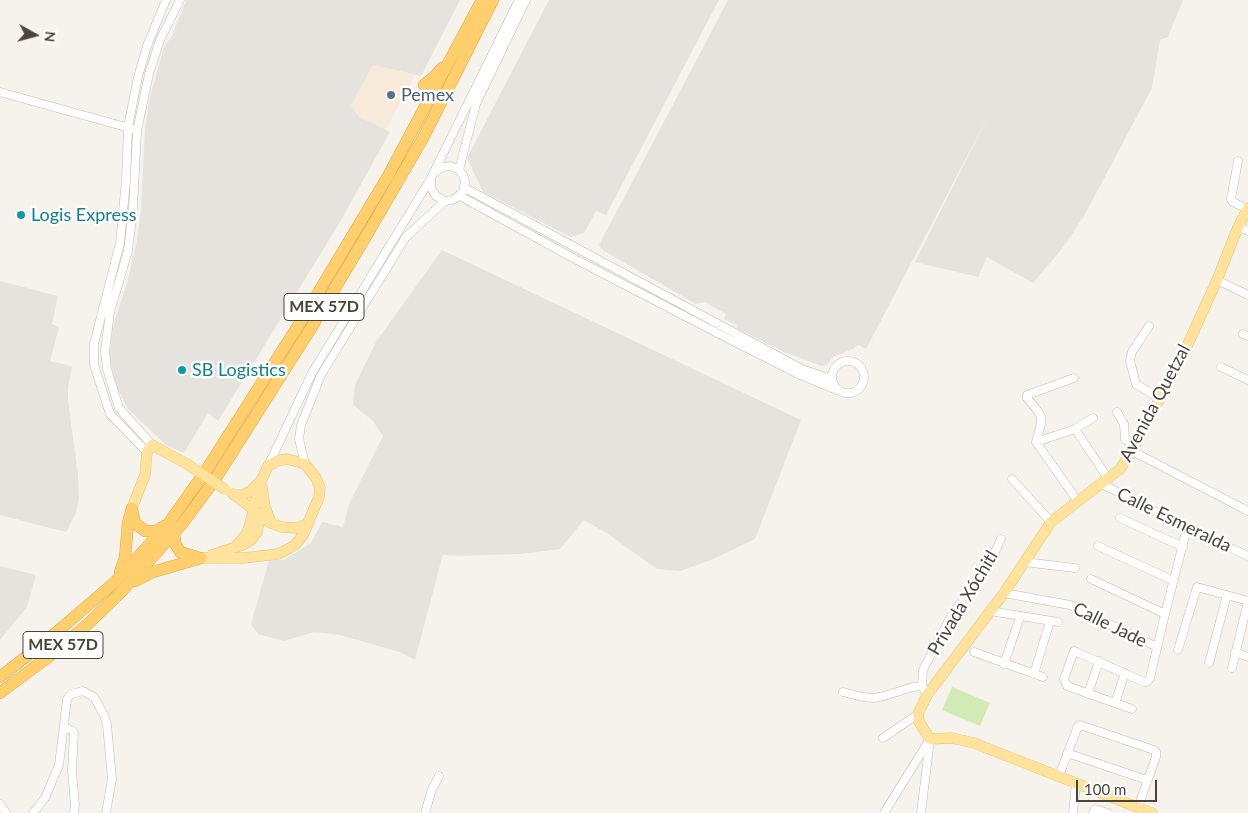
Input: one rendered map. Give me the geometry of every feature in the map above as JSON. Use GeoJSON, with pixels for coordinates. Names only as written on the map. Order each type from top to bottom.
{"type":"FeatureCollection","features":[{"type":"Feature","properties":{"kind":"highway","name":"MEX 57D"},"geometry":{"type":"LineString","coordinates":[[171,528],[172,516],[205,472],[303,318],[388,176],[482,0]]}},
{"type":"Feature","properties":{"kind":"highway","name":"MEX 57D"},"geometry":{"type":"LineString","coordinates":[[0,693],[55,652],[90,622],[118,587],[214,481],[314,324],[348,266],[422,138],[493,0]]}},
{"type":"Feature","properties":{"kind":"highway"},"geometry":{"type":"LineString","coordinates":[[424,85],[442,69],[472,20]]}},
{"type":"Feature","properties":{"kind":"highway"},"geometry":{"type":"LineString","coordinates":[[388,176],[396,154],[398,139]]}},
{"type":"Feature","properties":{"kind":"highway"},"geometry":{"type":"LineString","coordinates":[[132,508],[135,523],[145,531],[171,528],[175,543],[180,552],[201,558]]}},
{"type":"Feature","properties":{"kind":"highway"},"geometry":{"type":"LineString","coordinates":[[118,587],[125,558],[128,523],[132,508]]}},
{"type":"Feature","properties":{"kind":"highway"},"geometry":{"type":"LineString","coordinates":[[118,587],[153,572],[201,558]]}},
{"type":"Feature","properties":{"kind":"highway","name":"MEX 57D"},"geometry":{"type":"LineString","coordinates":[[0,677],[118,587]]}},
{"type":"Feature","properties":{"kind":"main road","name":"Avenida Quetzal"},"geometry":{"type":"LineString","coordinates":[[918,714],[925,691],[1004,593],[1051,522],[1103,480],[1120,469],[1134,447],[1183,355],[1218,280],[1247,208]]}},
{"type":"Feature","properties":{"kind":"main road"},"geometry":{"type":"LineString","coordinates":[[132,508],[145,475],[149,448],[187,464],[230,492],[271,523],[288,529],[308,524]]}},
{"type":"Feature","properties":{"kind":"main road"},"geometry":{"type":"LineString","coordinates":[[287,459],[305,464],[316,478],[320,488],[319,497],[308,524],[295,545],[278,554],[243,558],[201,558],[236,546],[247,533],[257,513],[262,479],[268,466],[276,461],[287,459]]}},
{"type":"Feature","properties":{"kind":"main road"},"geometry":{"type":"LineString","coordinates":[[230,492],[242,494],[251,491],[262,479]]}},
{"type":"Feature","properties":{"kind":"main road"},"geometry":{"type":"LineString","coordinates":[[262,479],[263,496],[271,523]]}},
{"type":"Feature","properties":{"kind":"main road"},"geometry":{"type":"LineString","coordinates":[[918,714],[920,722],[930,739],[952,738],[974,743],[1152,813]]}},
{"type":"Feature","properties":{"kind":"street"},"geometry":{"type":"LineString","coordinates":[[149,448],[110,414],[94,365],[94,344],[114,267],[123,219],[128,127],[138,77],[147,46],[166,0]]}},
{"type":"Feature","properties":{"kind":"street"},"geometry":{"type":"LineString","coordinates":[[149,448],[119,408],[107,369],[105,351],[110,312],[128,251],[133,209],[137,131],[149,74],[160,40],[180,0]]}},
{"type":"Feature","properties":{"kind":"street"},"geometry":{"type":"LineString","coordinates":[[268,466],[312,373],[433,176],[519,0]]}},
{"type":"Feature","properties":{"kind":"street"},"geometry":{"type":"LineString","coordinates":[[459,170],[476,104],[526,0]]}},
{"type":"Feature","properties":{"kind":"street"},"geometry":{"type":"LineString","coordinates":[[0,92],[137,131]]}},
{"type":"Feature","properties":{"kind":"street"},"geometry":{"type":"LineString","coordinates":[[1238,161],[1231,199],[1233,202],[1247,208]]}},
{"type":"Feature","properties":{"kind":"street"},"geometry":{"type":"LineString","coordinates":[[305,464],[299,439],[301,425],[321,375],[406,236],[445,201],[453,200],[460,196],[465,188],[463,175],[459,170],[450,166],[442,167],[433,176],[431,188],[436,196],[445,201]]}},
{"type":"Feature","properties":{"kind":"street"},"geometry":{"type":"LineString","coordinates":[[465,188],[794,364],[832,380]]}},
{"type":"Feature","properties":{"kind":"street"},"geometry":{"type":"LineString","coordinates":[[460,196],[573,258],[800,376],[845,394],[854,393],[861,387],[864,378],[862,369],[856,363],[847,361],[838,364],[833,370],[832,380],[837,390]]}},
{"type":"Feature","properties":{"kind":"street"},"geometry":{"type":"LineString","coordinates":[[1238,227],[1248,231]]}},
{"type":"Feature","properties":{"kind":"street"},"geometry":{"type":"LineString","coordinates":[[1218,280],[1248,295]]}},
{"type":"Feature","properties":{"kind":"street"},"geometry":{"type":"LineString","coordinates":[[1148,326],[1132,352],[1130,362],[1136,384],[1160,399]]}},
{"type":"Feature","properties":{"kind":"street"},"geometry":{"type":"LineString","coordinates":[[1221,367],[1248,380]]}},
{"type":"Feature","properties":{"kind":"street"},"geometry":{"type":"LineString","coordinates":[[1036,442],[1041,417],[1028,401],[1027,395],[1074,378]]}},
{"type":"Feature","properties":{"kind":"street"},"geometry":{"type":"LineString","coordinates":[[1117,412],[1124,424],[1125,440],[1127,442],[1248,511]]}},
{"type":"Feature","properties":{"kind":"street"},"geometry":{"type":"LineString","coordinates":[[1036,442],[1075,429],[1093,418]]}},
{"type":"Feature","properties":{"kind":"street"},"geometry":{"type":"LineString","coordinates":[[1075,429],[1103,480]]}},
{"type":"Feature","properties":{"kind":"street"},"geometry":{"type":"LineString","coordinates":[[1036,442],[1077,500]]}},
{"type":"Feature","properties":{"kind":"street"},"geometry":{"type":"LineString","coordinates":[[1012,479],[1051,522]]}},
{"type":"Feature","properties":{"kind":"street","name":"Calle Esmeralda"},"geometry":{"type":"LineString","coordinates":[[1103,480],[1188,528],[1248,556]]}},
{"type":"Feature","properties":{"kind":"street"},"geometry":{"type":"LineString","coordinates":[[1120,518],[1182,547]]}},
{"type":"Feature","properties":{"kind":"street"},"geometry":{"type":"LineString","coordinates":[[1132,709],[1067,686],[1064,683],[1064,679],[1072,654],[1074,651],[1077,651],[1147,682],[1150,678],[1188,528]]}},
{"type":"Feature","properties":{"kind":"street","name":"Privada Xóchitl"},"geometry":{"type":"LineString","coordinates":[[925,691],[923,670],[945,625],[989,564],[1001,539]]}},
{"type":"Feature","properties":{"kind":"street"},"geometry":{"type":"LineString","coordinates":[[1098,546],[1174,581]]}},
{"type":"Feature","properties":{"kind":"street"},"geometry":{"type":"LineString","coordinates":[[1024,562],[1075,568]]}},
{"type":"Feature","properties":{"kind":"street"},"geometry":{"type":"LineString","coordinates":[[1091,579],[1165,614]]}},
{"type":"Feature","properties":{"kind":"street"},"geometry":{"type":"LineString","coordinates":[[1178,650],[1197,586],[1248,601],[1232,668]]}},
{"type":"Feature","properties":{"kind":"street","name":"Calle Jade"},"geometry":{"type":"LineString","coordinates":[[1004,593],[1070,604],[1157,647]]}},
{"type":"Feature","properties":{"kind":"street"},"geometry":{"type":"LineString","coordinates":[[1209,663],[1227,595]]}},
{"type":"Feature","properties":{"kind":"street"},"geometry":{"type":"LineString","coordinates":[[990,611],[1054,621],[1034,674]]}},
{"type":"Feature","properties":{"kind":"street"},"geometry":{"type":"LineString","coordinates":[[1004,664],[1020,617]]}},
{"type":"Feature","properties":{"kind":"street"},"geometry":{"type":"LineString","coordinates":[[974,652],[1043,677]]}},
{"type":"Feature","properties":{"kind":"street"},"geometry":{"type":"LineString","coordinates":[[1235,652],[1248,657]]}},
{"type":"Feature","properties":{"kind":"street"},"geometry":{"type":"LineString","coordinates":[[1088,694],[1099,661]]}},
{"type":"Feature","properties":{"kind":"street"},"geometry":{"type":"LineString","coordinates":[[1115,704],[1124,673]]}},
{"type":"Feature","properties":{"kind":"street"},"geometry":{"type":"LineString","coordinates":[[843,692],[874,698],[913,687],[925,691]]}},
{"type":"Feature","properties":{"kind":"street"},"geometry":{"type":"LineString","coordinates":[[33,813],[54,779],[60,759],[67,699],[71,694],[83,691],[94,697],[104,714],[107,725],[111,763],[111,789],[106,813]]}},
{"type":"Feature","properties":{"kind":"street"},"geometry":{"type":"LineString","coordinates":[[883,738],[918,714]]}},
{"type":"Feature","properties":{"kind":"street"},"geometry":{"type":"LineString","coordinates":[[1059,776],[1078,726],[1082,725],[1154,750],[1156,757],[1138,807]]}},
{"type":"Feature","properties":{"kind":"street"},"geometry":{"type":"LineString","coordinates":[[65,728],[72,730],[74,733],[72,772],[74,813]]}},
{"type":"Feature","properties":{"kind":"street"},"geometry":{"type":"LineString","coordinates":[[884,813],[930,739]]}},
{"type":"Feature","properties":{"kind":"street"},"geometry":{"type":"LineString","coordinates":[[922,813],[930,739]]}},
{"type":"Feature","properties":{"kind":"street"},"geometry":{"type":"LineString","coordinates":[[1067,753],[1147,780]]}},
{"type":"Feature","properties":{"kind":"street"},"geometry":{"type":"LineString","coordinates":[[425,813],[432,789],[439,776]]}},
{"type":"Feature","properties":{"kind":"street"},"geometry":{"type":"LineString","coordinates":[[1073,813],[1076,783]]}},
{"type":"Feature","properties":{"kind":"street"},"geometry":{"type":"LineString","coordinates":[[1093,813],[1096,809],[1109,813],[1116,798]]}},
{"type":"Feature","properties":{"kind":"street"},"geometry":{"type":"LineString","coordinates":[[0,804],[6,813]]}},
{"type":"Feature","properties":{"kind":"shaded area"},"geometry":{"type":"Polygon","coordinates":[[[186,0],[460,0],[421,76],[373,65],[351,105],[359,117],[390,132],[340,222],[218,421],[208,413],[184,453],[166,445],[127,408],[114,381],[110,357],[112,329],[127,283],[137,240],[141,210],[145,129],[150,97],[164,47],[172,36],[186,0]]]}},
{"type":"Feature","properties":{"kind":"shaded area"},"geometry":{"type":"Polygon","coordinates":[[[549,0],[719,0],[606,215],[596,211],[584,233],[571,237],[483,192],[467,158],[549,0]]]}},
{"type":"Feature","properties":{"kind":"shaded area"},"geometry":{"type":"Polygon","coordinates":[[[728,0],[1183,0],[1168,37],[1160,40],[1152,88],[1084,216],[1062,249],[1033,283],[987,257],[978,277],[915,262],[991,111],[866,349],[858,345],[833,357],[827,365],[822,366],[784,352],[736,328],[737,325],[724,319],[726,314],[705,302],[696,304],[604,251],[599,245],[728,0]]]}},
{"type":"Feature","properties":{"kind":"shaded area"},"geometry":{"type":"Polygon","coordinates":[[[373,65],[415,75],[385,131],[359,117],[351,105],[373,65]]]}},
{"type":"Feature","properties":{"kind":"shaded area"},"geometry":{"type":"Polygon","coordinates":[[[442,250],[801,420],[755,539],[711,560],[680,571],[657,569],[608,534],[584,520],[560,549],[521,554],[451,556],[443,554],[415,660],[400,652],[340,635],[314,632],[284,641],[258,634],[251,624],[269,560],[284,560],[311,543],[322,522],[343,527],[349,504],[383,436],[373,421],[353,405],[355,385],[376,342],[442,250]]]}},
{"type":"Feature","properties":{"kind":"shaded area"},"geometry":{"type":"Polygon","coordinates":[[[0,281],[58,296],[52,324],[59,327],[50,361],[72,366],[68,401],[78,475],[79,499],[76,513],[66,532],[0,515],[0,281]]]}},
{"type":"Feature","properties":{"kind":"shaded area"},"geometry":{"type":"Polygon","coordinates":[[[0,566],[36,575],[27,607],[0,640],[0,566]]]}},
{"type":"Feature","properties":{"kind":"green space"},"geometry":{"type":"Polygon","coordinates":[[[952,687],[990,703],[980,726],[942,710],[952,687]]]}},
{"type":"Feature","properties":{"kind":"place","name":"Pemex"},"geometry":{"type":"Point","coordinates":[391,95]}},
{"type":"Feature","properties":{"kind":"place","name":"Logis Express"},"geometry":{"type":"Point","coordinates":[21,215]}},
{"type":"Feature","properties":{"kind":"place","name":"SB Logistics"},"geometry":{"type":"Point","coordinates":[182,370]}}]}
